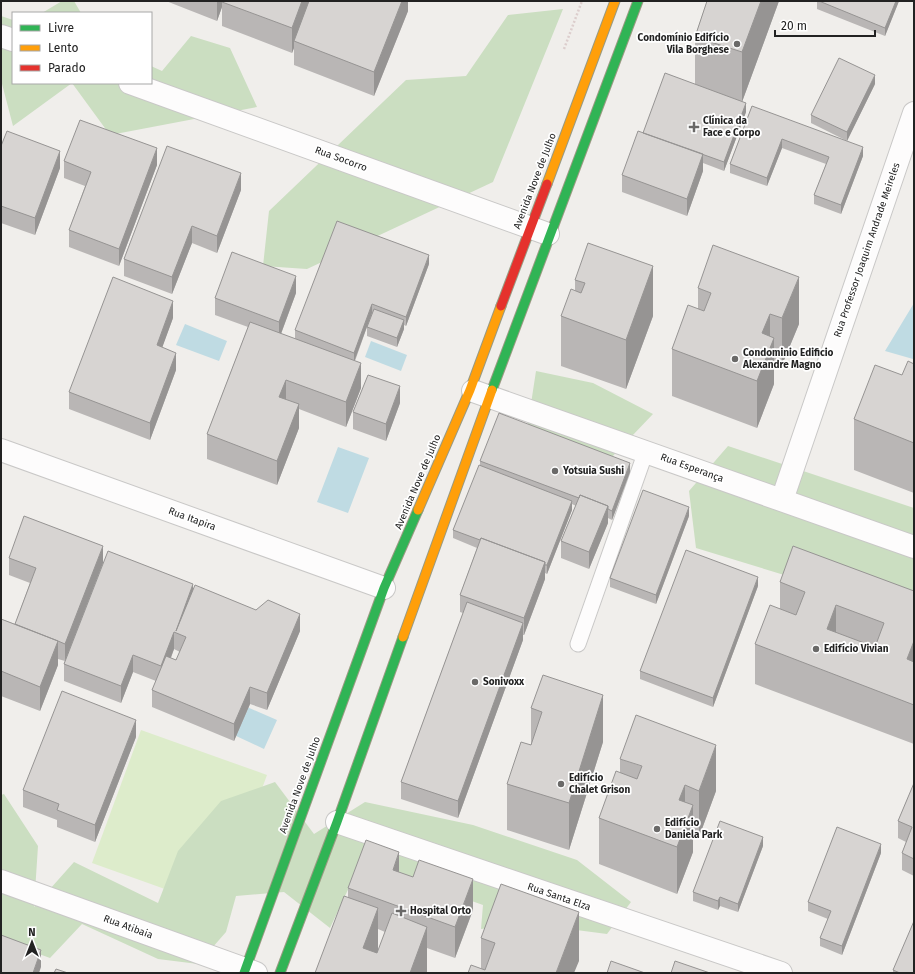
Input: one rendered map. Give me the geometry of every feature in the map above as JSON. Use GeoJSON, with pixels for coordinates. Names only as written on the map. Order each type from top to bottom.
{"type":"FeatureCollection","features":[{"type":"Feature","properties":{"kind":"main road","name":"Avenida Nove de Julho"},"geometry":{"type":"LineString","coordinates":[[280,973],[337,822],[480,393],[530,227],[614,1]]}},
{"type":"Feature","properties":{"kind":"main road","name":"Avenida Nove de Julho"},"geometry":{"type":"LineString","coordinates":[[248,972],[384,588],[480,393],[551,235],[638,1]]}},
{"type":"Feature","properties":{"kind":"street"},"geometry":{"type":"LineString","coordinates":[[1,36],[12,40]]}},
{"type":"Feature","properties":{"kind":"street","name":"Rua Socorro"},"geometry":{"type":"LineString","coordinates":[[133,84],[551,235]]}},
{"type":"Feature","properties":{"kind":"street","name":"Rua Professor Joaquim Andrade Meireles"},"geometry":{"type":"LineString","coordinates":[[782,500],[914,113]]}},
{"type":"Feature","properties":{"kind":"street","name":"Rua Esperança"},"geometry":{"type":"LineString","coordinates":[[480,393],[914,547]]}},
{"type":"Feature","properties":{"kind":"street","name":"Rua Itapira"},"geometry":{"type":"LineString","coordinates":[[1,450],[384,588]]}},
{"type":"Feature","properties":{"kind":"street","name":"Rua Santa Elza"},"geometry":{"type":"LineString","coordinates":[[337,822],[782,973]]}},
{"type":"Feature","properties":{"kind":"street","name":"Rua Atibaia"},"geometry":{"type":"LineString","coordinates":[[1,881],[248,972]]}},
{"type":"Feature","properties":{"kind":"lane"},"geometry":{"type":"LineString","coordinates":[[578,644],[646,451]]}},
{"type":"Feature","properties":{"kind":"green space"},"geometry":{"type":"Polygon","coordinates":[[[62,1],[74,1],[80,12],[44,12],[62,1]]]}},
{"type":"Feature","properties":{"kind":"green space"},"geometry":{"type":"Polygon","coordinates":[[[563,9],[493,182],[307,269],[263,266],[269,211],[406,80],[466,76],[508,15],[563,9]]]}},
{"type":"Feature","properties":{"kind":"green space"},"geometry":{"type":"Polygon","coordinates":[[[1,16],[12,20],[12,84],[71,84],[13,126],[1,80],[1,16]]]}},
{"type":"Feature","properties":{"kind":"green space"},"geometry":{"type":"Polygon","coordinates":[[[191,36],[230,48],[257,107],[110,135],[73,84],[152,84],[152,66],[162,71],[191,36]]]}},
{"type":"Feature","properties":{"kind":"green space"},"geometry":{"type":"Polygon","coordinates":[[[536,371],[593,383],[653,414],[610,459],[521,469],[536,371]]]}},
{"type":"Feature","properties":{"kind":"green space"},"geometry":{"type":"Polygon","coordinates":[[[728,446],[914,508],[914,602],[902,611],[696,548],[689,491],[728,446]]]}},
{"type":"Feature","properties":{"kind":"green space"},"geometry":{"type":"Polygon","coordinates":[[[141,730],[267,775],[218,908],[92,863],[141,730]]]}},
{"type":"Feature","properties":{"kind":"green space"},"geometry":{"type":"Polygon","coordinates":[[[275,782],[314,834],[365,802],[473,825],[577,860],[631,902],[607,934],[530,924],[481,929],[483,905],[361,862],[330,928],[284,892],[236,896],[226,932],[198,964],[158,959],[82,924],[50,958],[1,940],[1,795],[4,794],[38,846],[34,907],[74,862],[158,903],[178,851],[221,801],[275,782]]]}},
{"type":"Feature","properties":{"kind":"water"},"geometry":{"type":"Polygon","coordinates":[[[914,303],[913,359],[885,351],[914,303]]]}},
{"type":"Feature","properties":{"kind":"water"},"geometry":{"type":"Polygon","coordinates":[[[185,324],[227,341],[219,361],[176,345],[185,324]]]}},
{"type":"Feature","properties":{"kind":"water"},"geometry":{"type":"Polygon","coordinates":[[[371,341],[407,355],[401,371],[365,357],[371,341]]]}},
{"type":"Feature","properties":{"kind":"water"},"geometry":{"type":"Polygon","coordinates":[[[338,447],[369,458],[348,513],[317,502],[338,447]]]}},
{"type":"Feature","properties":{"kind":"water"},"geometry":{"type":"Polygon","coordinates":[[[247,707],[277,720],[264,749],[234,735],[247,707]]]}},
{"type":"Feature","properties":{"kind":"building"},"geometry":{"type":"Polygon","coordinates":[[[222,1],[302,1],[292,28],[222,1]]]}},
{"type":"Feature","properties":{"kind":"building"},"geometry":{"type":"Polygon","coordinates":[[[309,1],[402,1],[374,72],[294,41],[309,1]]]}},
{"type":"Feature","properties":{"kind":"building"},"geometry":{"type":"Polygon","coordinates":[[[707,1],[761,1],[742,52],[695,37],[707,1]]]}},
{"type":"Feature","properties":{"kind":"building"},"geometry":{"type":"Polygon","coordinates":[[[819,1],[896,1],[885,28],[819,1]]]}},
{"type":"Feature","properties":{"kind":"building"},"geometry":{"type":"Polygon","coordinates":[[[839,58],[875,75],[847,132],[811,115],[839,58]]]}},
{"type":"Feature","properties":{"kind":"building","name":"Clínica da Face e Corpo"},"geometry":{"type":"Polygon","coordinates":[[[665,73],[746,103],[724,162],[643,133],[665,73]]]}},
{"type":"Feature","properties":{"kind":"building"},"geometry":{"type":"Polygon","coordinates":[[[752,106],[863,147],[841,205],[814,195],[829,157],[782,139],[767,178],[730,164],[752,106]]]}},
{"type":"Feature","properties":{"kind":"building"},"geometry":{"type":"Polygon","coordinates":[[[80,120],[157,148],[119,249],[69,230],[91,172],[64,161],[80,120]]]}},
{"type":"Feature","properties":{"kind":"building"},"geometry":{"type":"Polygon","coordinates":[[[7,131],[60,151],[35,218],[1,206],[1,146],[7,131]]]}},
{"type":"Feature","properties":{"kind":"building"},"geometry":{"type":"Polygon","coordinates":[[[638,131],[703,154],[687,199],[622,175],[638,131]]]}},
{"type":"Feature","properties":{"kind":"building"},"geometry":{"type":"Polygon","coordinates":[[[167,146],[241,173],[217,236],[192,226],[172,277],[124,259],[167,146]]]}},
{"type":"Feature","properties":{"kind":"building"},"geometry":{"type":"Polygon","coordinates":[[[337,221],[429,255],[406,317],[372,304],[354,353],[295,330],[337,221]]]}},
{"type":"Feature","properties":{"kind":"building"},"geometry":{"type":"Polygon","coordinates":[[[588,243],[653,266],[626,340],[561,316],[571,289],[581,293],[585,283],[575,280],[588,243]]]}},
{"type":"Feature","properties":{"kind":"building"},"geometry":{"type":"Polygon","coordinates":[[[713,245],[799,277],[782,318],[770,314],[762,333],[774,338],[757,381],[672,349],[688,305],[704,311],[711,293],[698,288],[713,245]]]}},
{"type":"Feature","properties":{"kind":"building"},"geometry":{"type":"Polygon","coordinates":[[[232,252],[296,276],[279,322],[215,298],[232,252]]]}},
{"type":"Feature","properties":{"kind":"building"},"geometry":{"type":"Polygon","coordinates":[[[113,277],[173,301],[157,345],[176,353],[150,423],[69,392],[113,277]]]}},
{"type":"Feature","properties":{"kind":"building"},"geometry":{"type":"Polygon","coordinates":[[[374,309],[404,320],[397,338],[367,327],[374,309]]]}},
{"type":"Feature","properties":{"kind":"building"},"geometry":{"type":"Polygon","coordinates":[[[250,322],[361,363],[346,402],[286,380],[279,397],[299,404],[277,461],[207,434],[250,322]]]}},
{"type":"Feature","properties":{"kind":"building"},"geometry":{"type":"Polygon","coordinates":[[[908,361],[914,364],[914,443],[854,419],[875,365],[902,375],[908,361]]]}},
{"type":"Feature","properties":{"kind":"building"},"geometry":{"type":"Polygon","coordinates":[[[368,375],[400,386],[386,424],[353,412],[368,375]]]}},
{"type":"Feature","properties":{"kind":"building","name":"Yotsuia Sushi"},"geometry":{"type":"Polygon","coordinates":[[[499,413],[630,463],[612,511],[608,509],[608,506],[580,495],[579,498],[480,461],[499,413]]]}},
{"type":"Feature","properties":{"kind":"building"},"geometry":{"type":"Polygon","coordinates":[[[479,465],[572,501],[547,565],[545,565],[545,562],[481,538],[480,540],[453,530],[479,465]]]}},
{"type":"Feature","properties":{"kind":"building"},"geometry":{"type":"Polygon","coordinates":[[[643,490],[689,507],[656,595],[610,578],[643,490]]]}},
{"type":"Feature","properties":{"kind":"building"},"geometry":{"type":"Polygon","coordinates":[[[580,495],[608,506],[589,552],[561,541],[580,495]]]}},
{"type":"Feature","properties":{"kind":"building"},"geometry":{"type":"Polygon","coordinates":[[[24,516],[103,546],[65,644],[15,624],[36,568],[9,558],[24,516]]]}},
{"type":"Feature","properties":{"kind":"building"},"geometry":{"type":"Polygon","coordinates":[[[481,538],[545,562],[524,618],[460,595],[481,538]]]}},
{"type":"Feature","properties":{"kind":"building"},"geometry":{"type":"Polygon","coordinates":[[[793,546],[914,591],[914,641],[907,659],[914,662],[914,705],[755,644],[770,605],[796,615],[805,592],[780,582],[793,546]],[[836,605],[827,629],[875,647],[884,623],[836,605]]]}},
{"type":"Feature","properties":{"kind":"building"},"geometry":{"type":"Polygon","coordinates":[[[686,550],[758,577],[713,698],[640,671],[686,550]]]}},
{"type":"Feature","properties":{"kind":"building"},"geometry":{"type":"Polygon","coordinates":[[[108,551],[193,584],[176,631],[195,585],[256,610],[268,600],[300,614],[267,693],[250,687],[234,724],[152,690],[166,656],[176,660],[186,637],[174,632],[161,666],[133,655],[121,686],[64,664],[108,551]]]}},
{"type":"Feature","properties":{"kind":"building"},"geometry":{"type":"Polygon","coordinates":[[[467,602],[523,623],[458,801],[401,782],[467,602]]]}},
{"type":"Feature","properties":{"kind":"building"},"geometry":{"type":"Polygon","coordinates":[[[1,619],[58,641],[40,687],[1,671],[1,619]]]}},
{"type":"Feature","properties":{"kind":"building"},"geometry":{"type":"Polygon","coordinates":[[[543,675],[603,695],[569,803],[507,784],[521,742],[531,745],[542,712],[531,708],[543,675]]]}},
{"type":"Feature","properties":{"kind":"building"},"geometry":{"type":"Polygon","coordinates":[[[62,691],[136,720],[95,825],[57,810],[59,804],[23,790],[62,691]]]}},
{"type":"Feature","properties":{"kind":"building"},"geometry":{"type":"Polygon","coordinates":[[[636,715],[716,745],[699,791],[685,785],[679,800],[693,805],[677,847],[599,818],[616,771],[637,779],[642,766],[620,759],[636,715]]]}},
{"type":"Feature","properties":{"kind":"building"},"geometry":{"type":"Polygon","coordinates":[[[914,783],[914,859],[902,853],[912,827],[898,821],[914,783]]]}},
{"type":"Feature","properties":{"kind":"building"},"geometry":{"type":"Polygon","coordinates":[[[720,821],[763,837],[738,904],[720,897],[718,901],[693,892],[720,821]]]}},
{"type":"Feature","properties":{"kind":"building"},"geometry":{"type":"Polygon","coordinates":[[[837,827],[881,844],[842,946],[820,938],[831,911],[808,902],[837,827]]]}},
{"type":"Feature","properties":{"kind":"building"},"geometry":{"type":"Polygon","coordinates":[[[366,840],[399,852],[393,870],[413,877],[419,860],[473,879],[455,927],[348,888],[366,840]]]}},
{"type":"Feature","properties":{"kind":"building"},"geometry":{"type":"Polygon","coordinates":[[[501,884],[579,912],[556,973],[468,973],[471,965],[485,970],[495,943],[481,938],[501,884]]]}},
{"type":"Feature","properties":{"kind":"building"},"geometry":{"type":"Polygon","coordinates":[[[344,896],[378,908],[363,948],[377,953],[392,913],[427,927],[410,973],[315,973],[344,896]]]}},
{"type":"Feature","properties":{"kind":"building"},"geometry":{"type":"Polygon","coordinates":[[[914,921],[914,973],[900,973],[893,970],[914,921]]]}},
{"type":"Feature","properties":{"kind":"building"},"geometry":{"type":"Polygon","coordinates":[[[1,935],[41,950],[33,973],[1,973],[1,935]]]}},
{"type":"Feature","properties":{"kind":"building"},"geometry":{"type":"Polygon","coordinates":[[[611,961],[645,973],[607,973],[611,961]]]}},
{"type":"Feature","properties":{"kind":"building"},"geometry":{"type":"Polygon","coordinates":[[[675,961],[710,973],[671,973],[675,961]]]}},
{"type":"Feature","properties":{"kind":"building"},"geometry":{"type":"Polygon","coordinates":[[[56,969],[68,973],[54,973],[56,969]]]}},
{"type":"Feature","properties":{"kind":"traffic: fast"},"geometry":{"type":"LineString","coordinates":[[492,390],[638,1]]}},
{"type":"Feature","properties":{"kind":"traffic: fast"},"geometry":{"type":"LineString","coordinates":[[244,973],[384,588],[418,510]]}},
{"type":"Feature","properties":{"kind":"traffic: fast"},"geometry":{"type":"LineString","coordinates":[[280,973],[337,822],[403,637]]}},
{"type":"Feature","properties":{"kind":"traffic: slow"},"geometry":{"type":"LineString","coordinates":[[547,184],[615,1]]}},
{"type":"Feature","properties":{"kind":"traffic: slow"},"geometry":{"type":"LineString","coordinates":[[418,510],[470,390],[501,306]]}},
{"type":"Feature","properties":{"kind":"traffic: slow"},"geometry":{"type":"LineString","coordinates":[[403,637],[492,390]]}},
{"type":"Feature","properties":{"kind":"traffic: jam"},"geometry":{"type":"LineString","coordinates":[[501,306],[547,184]]}},
{"type":"Feature","properties":{"kind":"place","name":"Condomínio Edifício Vila Borghese"},"geometry":{"type":"Point","coordinates":[737,44]}},
{"type":"Feature","properties":{"kind":"place","name":"Clínica da Face e Corpo"},"geometry":{"type":"Point","coordinates":[694,127]}},
{"type":"Feature","properties":{"kind":"place","name":"Condominio Edificio Alexandre Magno"},"geometry":{"type":"Point","coordinates":[735,359]}},
{"type":"Feature","properties":{"kind":"place","name":"Yotsuia Sushi"},"geometry":{"type":"Point","coordinates":[555,471]}},
{"type":"Feature","properties":{"kind":"place","name":"Edifício Vivian"},"geometry":{"type":"Point","coordinates":[816,649]}},
{"type":"Feature","properties":{"kind":"place","name":"Sonivoxx"},"geometry":{"type":"Point","coordinates":[475,682]}},
{"type":"Feature","properties":{"kind":"place","name":"Edifício Chalet Grison"},"geometry":{"type":"Point","coordinates":[561,784]}},
{"type":"Feature","properties":{"kind":"place","name":"Edifício Daniela Park"},"geometry":{"type":"Point","coordinates":[657,829]}},
{"type":"Feature","properties":{"kind":"place","name":"Hospital Orto"},"geometry":{"type":"Point","coordinates":[401,911]}}]}
